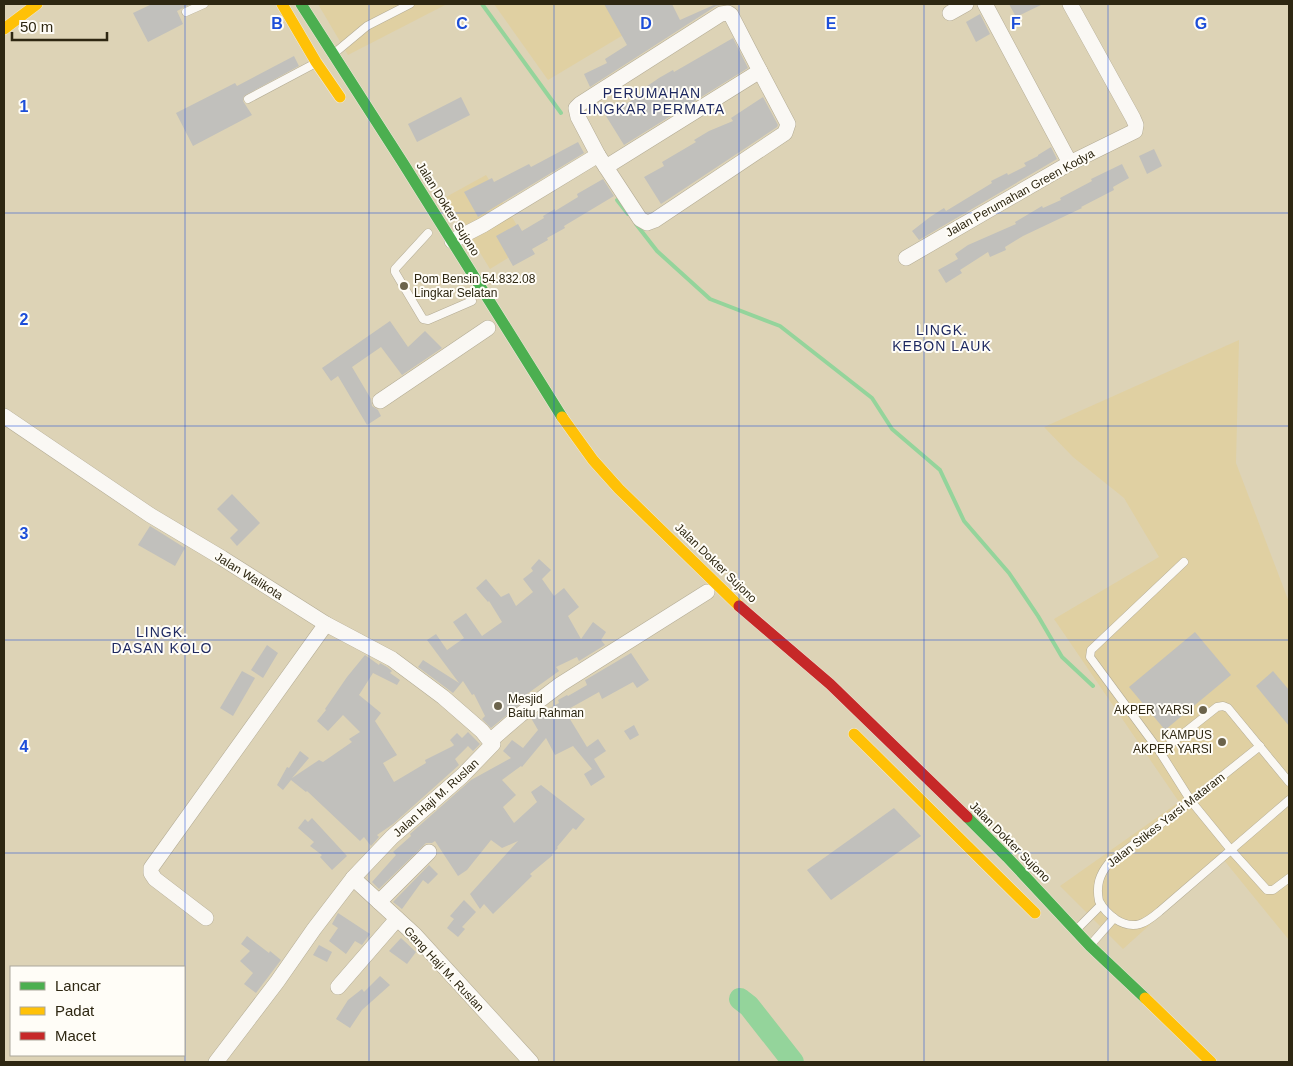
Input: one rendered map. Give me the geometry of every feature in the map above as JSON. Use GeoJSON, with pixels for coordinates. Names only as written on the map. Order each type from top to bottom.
{"type":"FeatureCollection","features":[{"type":"Feature","properties":{"kind":"highway"},"geometry":{"type":"LineString","coordinates":[[4,29],[37,4]]}},
{"type":"Feature","properties":{"kind":"highway"},"geometry":{"type":"LineString","coordinates":[[282,4],[341,100],[354,86]]}},
{"type":"Feature","properties":{"kind":"highway","name":"Jalan Dokter Sujono"},"geometry":{"type":"LineString","coordinates":[[301,4],[570,430],[593,460],[636,506],[727,595],[830,684],[1007,858],[1090,946],[1210,1062]]}},
{"type":"Feature","properties":{"kind":"highway"},"geometry":{"type":"LineString","coordinates":[[425,229],[435,244]]}},
{"type":"Feature","properties":{"kind":"highway"},"geometry":{"type":"LineString","coordinates":[[560,437],[570,430]]}},
{"type":"Feature","properties":{"kind":"highway"},"geometry":{"type":"LineString","coordinates":[[578,459],[620,506]]}},
{"type":"Feature","properties":{"kind":"highway"},"geometry":{"type":"LineString","coordinates":[[848,728],[1043,921]]}},
{"type":"Feature","properties":{"kind":"street"},"geometry":{"type":"LineString","coordinates":[[950,13],[966,4]]}},
{"type":"Feature","properties":{"kind":"street"},"geometry":{"type":"LineString","coordinates":[[985,4],[1070,163]]}},
{"type":"Feature","properties":{"kind":"street","name":"Jalan Perumahan Green Kodya"},"geometry":{"type":"LineString","coordinates":[[906,258],[1070,163],[1135,131],[1136,125],[1133,118],[1070,4]]}},
{"type":"Feature","properties":{"kind":"street"},"geometry":{"type":"LineString","coordinates":[[728,13],[731,15],[788,124],[785,133],[655,220],[647,222],[640,219],[602,161],[578,117],[577,106],[721,14],[728,13]]}},
{"type":"Feature","properties":{"kind":"street"},"geometry":{"type":"LineString","coordinates":[[452,241],[602,161],[760,70]]}},
{"type":"Feature","properties":{"kind":"street"},"geometry":{"type":"LineString","coordinates":[[380,401],[488,328]]}},
{"type":"Feature","properties":{"kind":"street","name":"Jalan Walikota"},"geometry":{"type":"LineString","coordinates":[[4,416],[123,498],[326,624],[392,659],[443,697],[482,731],[490,741]]}},
{"type":"Feature","properties":{"kind":"street","name":"Jalan Haji M. Ruslan"},"geometry":{"type":"LineString","coordinates":[[216,1062],[353,878],[392,837],[474,764],[493,744],[490,741],[561,684],[707,592]]}},
{"type":"Feature","properties":{"kind":"street"},"geometry":{"type":"LineString","coordinates":[[206,918],[155,879],[151,869],[326,624]]}},
{"type":"Feature","properties":{"kind":"street"},"geometry":{"type":"LineString","coordinates":[[379,902],[429,852]]}},
{"type":"Feature","properties":{"kind":"street","name":"Gang Haji M. Ruslan"},"geometry":{"type":"LineString","coordinates":[[353,878],[437,959],[531,1062]]}},
{"type":"Feature","properties":{"kind":"street"},"geometry":{"type":"LineString","coordinates":[[338,987],[397,919]]}},
{"type":"Feature","properties":{"kind":"lane"},"geometry":{"type":"LineString","coordinates":[[186,12],[204,4]]}},
{"type":"Feature","properties":{"kind":"lane"},"geometry":{"type":"LineString","coordinates":[[334,54],[367,26],[410,4]]}},
{"type":"Feature","properties":{"kind":"lane"},"geometry":{"type":"LineString","coordinates":[[248,99],[316,62]]}},
{"type":"Feature","properties":{"kind":"lane"},"geometry":{"type":"LineString","coordinates":[[425,229],[395,269],[423,319],[428,320],[472,300]]}},
{"type":"Feature","properties":{"kind":"lane"},"geometry":{"type":"LineString","coordinates":[[1184,562],[1091,650],[1090,657],[1160,752],[1191,801],[1228,852],[1267,890],[1272,890],[1289,878]]}},
{"type":"Feature","properties":{"kind":"lane"},"geometry":{"type":"LineString","coordinates":[[1160,752],[1217,707],[1223,706],[1228,708],[1289,782]]}},
{"type":"Feature","properties":{"kind":"lane","name":"Jalan Stikes Yarsi Mataram"},"geometry":{"type":"LineString","coordinates":[[1101,906],[1098,900],[1097,888],[1100,875],[1104,869],[1260,746]]}},
{"type":"Feature","properties":{"kind":"lane"},"geometry":{"type":"LineString","coordinates":[[1076,930],[1101,906],[1114,918],[1129,925],[1138,925],[1146,922],[1289,800]]}},
{"type":"Feature","properties":{"kind":"lane"},"geometry":{"type":"LineString","coordinates":[[1090,946],[1114,918]]}},
{"type":"Feature","properties":{"kind":"shaded area"},"geometry":{"type":"Polygon","coordinates":[[[318,4],[447,4],[348,55],[318,4]]]}},
{"type":"Feature","properties":{"kind":"shaded area"},"geometry":{"type":"Polygon","coordinates":[[[494,4],[675,4],[548,80],[494,4]]]}},
{"type":"Feature","properties":{"kind":"shaded area"},"geometry":{"type":"Polygon","coordinates":[[[486,175],[529,245],[490,269],[446,197],[486,175]]]}},
{"type":"Feature","properties":{"kind":"shaded area","name":"AKPER YARSI"},"geometry":{"type":"Polygon","coordinates":[[[1239,340],[1236,463],[1289,602],[1289,940],[1223,859],[1123,949],[1060,886],[1179,802],[1054,619],[1159,557],[1124,498],[1073,457],[1044,427],[1239,340]]]}},
{"type":"Feature","properties":{"kind":"building"},"geometry":{"type":"Polygon","coordinates":[[[152,4],[191,4],[177,11],[183,24],[148,42],[133,13],[152,4]]]}},
{"type":"Feature","properties":{"kind":"building"},"geometry":{"type":"Polygon","coordinates":[[[604,4],[672,4],[680,20],[716,4],[726,4],[716,6],[590,87],[584,74],[607,63],[605,59],[627,45],[604,4]]]}},
{"type":"Feature","properties":{"kind":"building"},"geometry":{"type":"Polygon","coordinates":[[[1009,4],[1043,4],[1016,17],[1009,4]]]}},
{"type":"Feature","properties":{"kind":"building"},"geometry":{"type":"Polygon","coordinates":[[[980,14],[990,34],[976,42],[966,22],[980,14]]]}},
{"type":"Feature","properties":{"kind":"building"},"geometry":{"type":"Polygon","coordinates":[[[733,38],[748,68],[624,145],[606,116],[642,94],[640,91],[659,78],[673,70],[674,72],[733,38]]]}},
{"type":"Feature","properties":{"kind":"building"},"geometry":{"type":"Polygon","coordinates":[[[294,56],[299,66],[244,96],[243,101],[252,115],[193,146],[176,113],[235,83],[237,86],[294,56]]]}},
{"type":"Feature","properties":{"kind":"building"},"geometry":{"type":"Polygon","coordinates":[[[461,97],[470,115],[417,142],[408,124],[461,97]]]}},
{"type":"Feature","properties":{"kind":"building"},"geometry":{"type":"Polygon","coordinates":[[[763,97],[778,125],[777,127],[661,204],[644,177],[664,166],[662,162],[696,142],[694,140],[709,131],[733,121],[731,118],[763,97]]]}},
{"type":"Feature","properties":{"kind":"building"},"geometry":{"type":"Polygon","coordinates":[[[578,142],[584,153],[478,217],[464,192],[492,178],[494,182],[529,164],[531,167],[578,142]]]}},
{"type":"Feature","properties":{"kind":"building"},"geometry":{"type":"Polygon","coordinates":[[[1051,147],[1057,159],[919,240],[912,231],[944,208],[946,211],[992,183],[991,181],[1026,166],[1024,163],[1051,147]]]}},
{"type":"Feature","properties":{"kind":"building"},"geometry":{"type":"Polygon","coordinates":[[[1154,149],[1162,166],[1147,174],[1139,156],[1154,149]]]}},
{"type":"Feature","properties":{"kind":"building"},"geometry":{"type":"Polygon","coordinates":[[[1122,164],[1129,178],[1113,187],[1114,190],[1082,208],[1023,236],[1005,247],[1006,250],[990,257],[988,252],[960,270],[962,273],[946,283],[938,270],[958,259],[955,254],[968,245],[1016,224],[1015,222],[1042,206],[1043,208],[1061,200],[1060,198],[1092,181],[1091,179],[1122,164]]]}},
{"type":"Feature","properties":{"kind":"building"},"geometry":{"type":"Polygon","coordinates":[[[603,179],[614,196],[564,226],[565,228],[532,249],[535,254],[513,266],[496,236],[518,224],[522,231],[544,218],[543,216],[578,197],[577,194],[603,179]]]}},
{"type":"Feature","properties":{"kind":"building"},"geometry":{"type":"Polygon","coordinates":[[[390,321],[408,347],[425,331],[442,348],[402,375],[381,347],[352,367],[371,399],[372,406],[378,410],[381,416],[367,425],[338,376],[331,381],[322,368],[390,321]]]}},
{"type":"Feature","properties":{"kind":"building"},"geometry":{"type":"Polygon","coordinates":[[[232,494],[260,523],[237,546],[230,538],[238,530],[217,509],[232,494]]]}},
{"type":"Feature","properties":{"kind":"building"},"geometry":{"type":"Polygon","coordinates":[[[150,526],[185,548],[175,566],[138,545],[150,526]]]}},
{"type":"Feature","properties":{"kind":"building"},"geometry":{"type":"Polygon","coordinates":[[[539,559],[551,570],[542,579],[554,596],[564,588],[579,607],[568,616],[581,639],[593,622],[606,632],[601,640],[605,645],[579,661],[577,657],[556,667],[559,671],[527,694],[529,697],[491,728],[482,719],[485,716],[474,694],[472,695],[463,681],[453,693],[418,667],[423,660],[459,683],[427,640],[436,634],[447,650],[464,638],[453,622],[466,613],[482,636],[502,622],[489,601],[476,588],[486,579],[501,597],[509,593],[516,606],[533,592],[523,579],[533,571],[531,568],[539,559]]]}},
{"type":"Feature","properties":{"kind":"building"},"geometry":{"type":"Polygon","coordinates":[[[1195,632],[1231,675],[1165,730],[1129,687],[1195,632]]]}},
{"type":"Feature","properties":{"kind":"building"},"geometry":{"type":"Polygon","coordinates":[[[267,645],[278,653],[263,678],[251,670],[267,645]]]}},
{"type":"Feature","properties":{"kind":"building"},"geometry":{"type":"Polygon","coordinates":[[[631,653],[649,680],[637,688],[633,682],[602,699],[599,692],[565,711],[587,747],[598,739],[606,751],[594,759],[605,777],[591,786],[584,774],[592,769],[573,746],[555,755],[546,738],[522,767],[502,780],[516,795],[503,807],[514,823],[537,802],[531,792],[541,785],[585,819],[576,830],[573,828],[557,847],[553,855],[530,874],[532,876],[493,914],[484,904],[480,909],[470,894],[518,841],[502,848],[491,840],[467,870],[458,876],[435,841],[426,843],[379,889],[372,882],[396,855],[393,852],[411,836],[410,834],[471,780],[511,758],[503,751],[512,740],[523,748],[538,730],[531,718],[559,703],[558,700],[587,685],[585,680],[631,653]]]}},
{"type":"Feature","properties":{"kind":"building"},"geometry":{"type":"Polygon","coordinates":[[[365,655],[379,665],[380,663],[387,667],[392,671],[390,673],[400,680],[397,685],[373,673],[359,695],[381,713],[375,721],[397,755],[383,763],[394,782],[426,763],[425,760],[453,746],[450,740],[457,733],[462,738],[468,732],[480,744],[473,751],[468,746],[455,759],[459,765],[393,824],[377,835],[379,837],[371,846],[364,837],[360,841],[307,791],[291,780],[283,790],[277,785],[287,767],[289,768],[300,751],[309,758],[292,778],[319,760],[323,762],[352,742],[349,739],[360,732],[343,715],[328,731],[317,721],[347,677],[365,655]]]}},
{"type":"Feature","properties":{"kind":"building"},"geometry":{"type":"Polygon","coordinates":[[[242,671],[255,678],[233,716],[220,708],[242,671]]]}},
{"type":"Feature","properties":{"kind":"building"},"geometry":{"type":"Polygon","coordinates":[[[1273,671],[1289,690],[1289,726],[1256,686],[1273,671]]]}},
{"type":"Feature","properties":{"kind":"building"},"geometry":{"type":"Polygon","coordinates":[[[634,725],[639,735],[630,740],[624,731],[634,725]]]}},
{"type":"Feature","properties":{"kind":"building"},"geometry":{"type":"Polygon","coordinates":[[[894,808],[921,836],[831,900],[807,870],[894,808]]]}},
{"type":"Feature","properties":{"kind":"building"},"geometry":{"type":"Polygon","coordinates":[[[312,818],[347,856],[332,870],[320,857],[322,855],[310,846],[314,842],[298,828],[305,819],[308,822],[312,818]]]}},
{"type":"Feature","properties":{"kind":"building"},"geometry":{"type":"Polygon","coordinates":[[[429,865],[438,874],[428,884],[423,880],[402,909],[393,902],[429,865]]]}},
{"type":"Feature","properties":{"kind":"building"},"geometry":{"type":"Polygon","coordinates":[[[464,900],[476,912],[462,927],[465,929],[458,937],[447,928],[454,919],[450,916],[464,900]]]}},
{"type":"Feature","properties":{"kind":"building"},"geometry":{"type":"Polygon","coordinates":[[[338,913],[370,934],[362,945],[355,941],[346,954],[329,941],[338,928],[332,924],[338,913]]]}},
{"type":"Feature","properties":{"kind":"building"},"geometry":{"type":"Polygon","coordinates":[[[247,936],[281,960],[256,993],[244,984],[253,973],[240,961],[250,951],[241,944],[247,936]]]}},
{"type":"Feature","properties":{"kind":"building"},"geometry":{"type":"Polygon","coordinates":[[[401,938],[416,952],[407,964],[389,951],[401,938]]]}},
{"type":"Feature","properties":{"kind":"building"},"geometry":{"type":"Polygon","coordinates":[[[319,945],[332,952],[327,962],[313,955],[319,945]]]}},
{"type":"Feature","properties":{"kind":"building"},"geometry":{"type":"Polygon","coordinates":[[[380,976],[390,985],[362,1010],[350,1028],[336,1019],[348,1000],[362,989],[364,992],[380,976]]]}},
{"type":"Feature","properties":{"kind":"waterway"},"geometry":{"type":"LineString","coordinates":[[482,4],[561,113]]}},
{"type":"Feature","properties":{"kind":"waterway"},"geometry":{"type":"LineString","coordinates":[[617,200],[628,214]]}},
{"type":"Feature","properties":{"kind":"waterway"},"geometry":{"type":"LineString","coordinates":[[636,224],[657,251],[710,299],[780,326],[872,398],[892,429],[940,470],[964,521],[1009,573],[1038,616],[1062,657],[1093,686]]}},
{"type":"Feature","properties":{"kind":"waterway"},"geometry":{"type":"LineString","coordinates":[[740,999],[749,1006],[793,1062]]}},
{"type":"Feature","properties":{"kind":"traffic: fast"},"geometry":{"type":"LineString","coordinates":[[301,4],[562,417]]}},
{"type":"Feature","properties":{"kind":"traffic: fast"},"geometry":{"type":"LineString","coordinates":[[967,817],[1090,946],[1145,998]]}},
{"type":"Feature","properties":{"kind":"traffic: slow"},"geometry":{"type":"LineString","coordinates":[[4,29],[37,4]]}},
{"type":"Feature","properties":{"kind":"traffic: slow"},"geometry":{"type":"LineString","coordinates":[[282,4],[316,62],[340,97]]}},
{"type":"Feature","properties":{"kind":"traffic: slow"},"geometry":{"type":"LineString","coordinates":[[562,417],[593,460],[619,489],[739,606]]}},
{"type":"Feature","properties":{"kind":"traffic: slow"},"geometry":{"type":"LineString","coordinates":[[854,734],[1035,913]]}},
{"type":"Feature","properties":{"kind":"traffic: slow"},"geometry":{"type":"LineString","coordinates":[[1145,998],[1211,1062]]}},
{"type":"Feature","properties":{"kind":"traffic: jam"},"geometry":{"type":"LineString","coordinates":[[739,606],[830,684],[967,817]]}},
{"type":"Feature","properties":{"kind":"place","name":"Pom Bensin 54.832.08 Lingkar Selatan"},"geometry":{"type":"Point","coordinates":[404,286]}},
{"type":"Feature","properties":{"kind":"place","name":"Mesjid Baitu Rahman"},"geometry":{"type":"Point","coordinates":[498,706]}},
{"type":"Feature","properties":{"kind":"place","name":"AKPER YARSI"},"geometry":{"type":"Point","coordinates":[1203,710]}},
{"type":"Feature","properties":{"kind":"place","name":"KAMPUS AKPER YARSI"},"geometry":{"type":"Point","coordinates":[1222,742]}},
{"type":"Feature","properties":{"kind":"district","name":"PERUMAHAN LINGKAR PERMATA"},"geometry":{"type":"Point","coordinates":[652,102]}},
{"type":"Feature","properties":{"kind":"district","name":"LINGK. KEBON LAUK"},"geometry":{"type":"Point","coordinates":[942,338]}},
{"type":"Feature","properties":{"kind":"district","name":"LINGK. DASAN KOLO"},"geometry":{"type":"Point","coordinates":[162,640]}}]}
